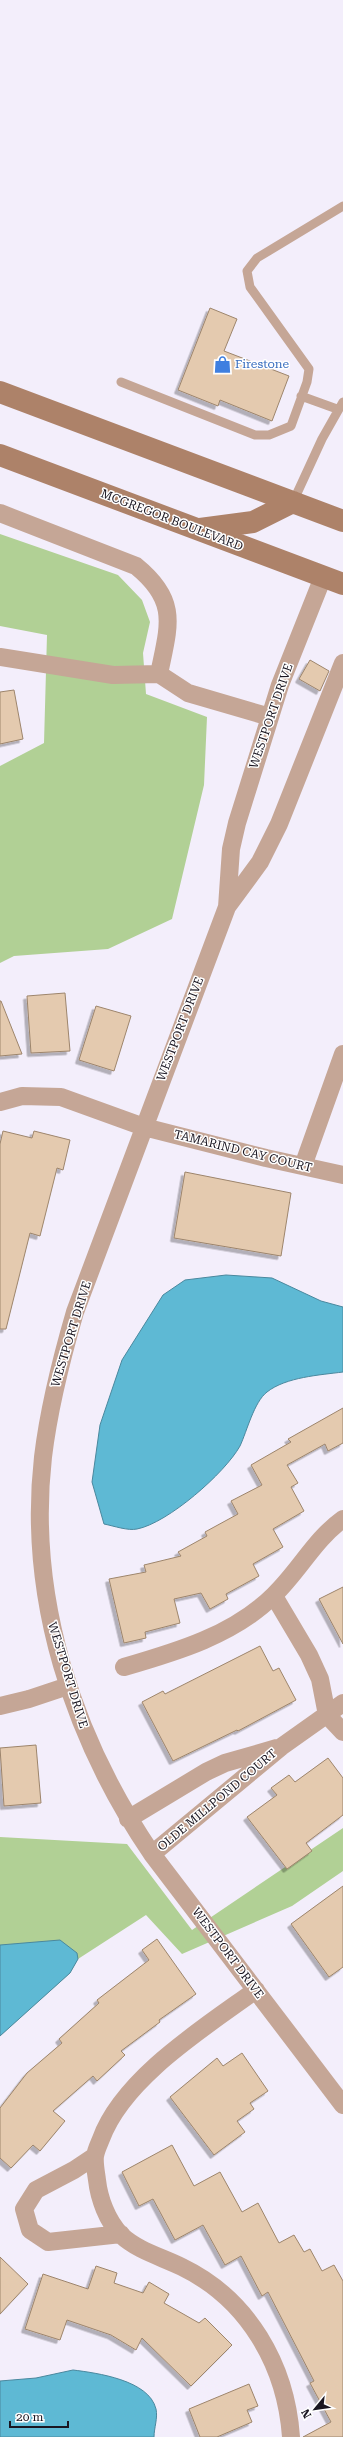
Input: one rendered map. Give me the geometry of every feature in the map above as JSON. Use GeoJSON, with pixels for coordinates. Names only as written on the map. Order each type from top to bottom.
{"type":"FeatureCollection","features":[{"type":"Feature","properties":{"kind":"main road"},"geometry":{"type":"LineString","coordinates":[[0,392],[343,521]]}},
{"type":"Feature","properties":{"kind":"main road","name":"MCGREGOR BOULEVARD"},"geometry":{"type":"LineString","coordinates":[[0,456],[343,584]]}},
{"type":"Feature","properties":{"kind":"main road"},"geometry":{"type":"LineString","coordinates":[[197,529],[253,522],[292,502]]}},
{"type":"Feature","properties":{"kind":"main road"},"geometry":{"type":"LineString","coordinates":[[323,577],[343,565]]}},
{"type":"Feature","properties":{"kind":"street"},"geometry":{"type":"LineString","coordinates":[[0,513],[136,566],[153,580],[164,598],[169,627],[159,674]]}},
{"type":"Feature","properties":{"kind":"street","name":"WESTPORT DRIVE"},"geometry":{"type":"LineString","coordinates":[[227,907],[231,849],[280,685],[323,577]]}},
{"type":"Feature","properties":{"kind":"street"},"geometry":{"type":"LineString","coordinates":[[0,657],[113,675],[159,674],[188,693],[270,717]]}},
{"type":"Feature","properties":{"kind":"street","name":"WESTPORT DRIVE"},"geometry":{"type":"LineString","coordinates":[[343,663],[279,824],[260,862],[227,907],[75,1312],[59,1366],[43,1458],[40,1511],[47,1602],[56,1644],[68,1686],[83,1727],[103,1774],[128,1819],[152,1854],[343,2105]]}},
{"type":"Feature","properties":{"kind":"street"},"geometry":{"type":"LineString","coordinates":[[303,1166],[343,1054]]}},
{"type":"Feature","properties":{"kind":"street","name":"TAMARIND CAY COURT"},"geometry":{"type":"LineString","coordinates":[[0,1102],[22,1096],[61,1097],[144,1126],[303,1166],[343,1174]]}},
{"type":"Feature","properties":{"kind":"street"},"geometry":{"type":"LineString","coordinates":[[124,1667],[172,1653],[214,1635],[256,1610],[274,1596],[331,1528],[343,1519]]}},
{"type":"Feature","properties":{"kind":"street"},"geometry":{"type":"LineString","coordinates":[[274,1596],[312,1661],[320,1679],[327,1715],[343,1732]]}},
{"type":"Feature","properties":{"kind":"street"},"geometry":{"type":"LineString","coordinates":[[0,1706],[29,1699],[68,1686]]}},
{"type":"Feature","properties":{"kind":"street","name":"OLDE MILLPOND COURT"},"geometry":{"type":"LineString","coordinates":[[152,1854],[281,1747],[343,1703]]}},
{"type":"Feature","properties":{"kind":"street","name":"OLDE MILLPOND COURT"},"geometry":{"type":"LineString","coordinates":[[128,1819],[225,1763],[281,1747]]}},
{"type":"Feature","properties":{"kind":"street"},"geometry":{"type":"LineString","coordinates":[[256,1990],[196,2034],[138,2084],[120,2103],[107,2122],[95,2156],[98,2193],[107,2213],[121,2234],[142,2249],[204,2278],[241,2311],[254,2328],[277,2369],[285,2393],[291,2437]]}},
{"type":"Feature","properties":{"kind":"street"},"geometry":{"type":"LineString","coordinates":[[95,2156],[74,2170],[36,2190],[24,2209],[30,2230],[48,2242],[96,2235],[121,2234]]}},
{"type":"Feature","properties":{"kind":"lane"},"geometry":{"type":"LineString","coordinates":[[121,382],[255,436],[269,435],[291,426],[308,369],[250,287],[247,271],[257,258],[343,206]]}},
{"type":"Feature","properties":{"kind":"lane"},"geometry":{"type":"LineString","coordinates":[[292,502],[340,406],[301,396]]}},
{"type":"Feature","properties":{"kind":"green space"},"geometry":{"type":"Polygon","coordinates":[[[0,534],[118,575],[142,600],[150,622],[143,653],[146,694],[207,717],[204,785],[172,919],[108,949],[14,956],[0,963],[0,766],[44,743],[47,635],[0,626],[0,534]]]}},
{"type":"Feature","properties":{"kind":"green space"},"geometry":{"type":"Polygon","coordinates":[[[343,1828],[343,1871],[292,1906],[182,1954],[146,1915],[78,1959],[70,1973],[0,2036],[0,1837],[127,1844],[192,1930],[343,1828]]]}},
{"type":"Feature","properties":{"kind":"water"},"geometry":{"type":"Polygon","coordinates":[[[226,1275],[272,1278],[321,1301],[343,1307],[343,1372],[293,1380],[267,1392],[258,1403],[240,1446],[233,1457],[209,1483],[164,1517],[150,1525],[137,1529],[125,1529],[104,1524],[92,1482],[100,1425],[122,1360],[163,1295],[185,1280],[226,1275]]]}},
{"type":"Feature","properties":{"kind":"water"},"geometry":{"type":"Polygon","coordinates":[[[60,1940],[77,1953],[78,1959],[70,1973],[0,2036],[0,1945],[60,1940]]]}},
{"type":"Feature","properties":{"kind":"water"},"geometry":{"type":"Polygon","coordinates":[[[73,2370],[108,2376],[133,2385],[143,2391],[151,2399],[156,2409],[157,2416],[154,2437],[0,2437],[0,2381],[36,2378],[73,2370]]]}},
{"type":"Feature","properties":{"kind":"building","name":"Firestone"},"geometry":{"type":"Polygon","coordinates":[[[210,308],[237,319],[224,351],[289,376],[272,421],[220,400],[218,406],[178,390],[210,308]]]}},
{"type":"Feature","properties":{"kind":"building"},"geometry":{"type":"Polygon","coordinates":[[[310,660],[329,671],[320,691],[299,679],[310,660]]]}},
{"type":"Feature","properties":{"kind":"building"},"geometry":{"type":"Polygon","coordinates":[[[14,690],[23,739],[0,744],[0,692],[14,690]]]}},
{"type":"Feature","properties":{"kind":"building"},"geometry":{"type":"Polygon","coordinates":[[[65,993],[70,1051],[31,1053],[27,996],[65,993]]]}},
{"type":"Feature","properties":{"kind":"building"},"geometry":{"type":"Polygon","coordinates":[[[1,1001],[22,1054],[0,1056],[1,1001]]]}},
{"type":"Feature","properties":{"kind":"building"},"geometry":{"type":"Polygon","coordinates":[[[96,1006],[131,1016],[114,1071],[79,1060],[96,1006]]]}},
{"type":"Feature","properties":{"kind":"building"},"geometry":{"type":"Polygon","coordinates":[[[3,1131],[32,1138],[34,1131],[70,1140],[63,1170],[57,1168],[40,1236],[30,1233],[6,1329],[0,1329],[0,1144],[3,1131]]]}},
{"type":"Feature","properties":{"kind":"building"},"geometry":{"type":"Polygon","coordinates":[[[185,1172],[291,1193],[281,1256],[174,1238],[185,1172]]]}},
{"type":"Feature","properties":{"kind":"building"},"geometry":{"type":"Polygon","coordinates":[[[343,1408],[343,1443],[328,1451],[325,1444],[287,1465],[298,1483],[291,1487],[304,1511],[273,1529],[283,1547],[253,1564],[259,1576],[226,1594],[228,1599],[210,1609],[201,1593],[174,1599],[180,1623],[145,1632],[146,1638],[124,1643],[109,1579],[146,1572],[144,1565],[181,1556],[178,1552],[207,1536],[205,1532],[238,1514],[231,1501],[262,1485],[251,1465],[291,1442],[288,1439],[343,1408]]]}},
{"type":"Feature","properties":{"kind":"building"},"geometry":{"type":"Polygon","coordinates":[[[343,1587],[343,1644],[319,1599],[343,1587]]]}},
{"type":"Feature","properties":{"kind":"building"},"geometry":{"type":"Polygon","coordinates":[[[260,1646],[273,1671],[279,1668],[296,1700],[238,1731],[237,1730],[173,1761],[142,1702],[163,1691],[165,1694],[260,1646]]]}},
{"type":"Feature","properties":{"kind":"building"},"geometry":{"type":"Polygon","coordinates":[[[36,1745],[41,1803],[4,1806],[0,1748],[36,1745]]]}},
{"type":"Feature","properties":{"kind":"building"},"geometry":{"type":"Polygon","coordinates":[[[328,1758],[343,1778],[343,1815],[306,1843],[312,1851],[287,1869],[247,1817],[277,1795],[271,1788],[289,1775],[295,1782],[328,1758]]]}},
{"type":"Feature","properties":{"kind":"building"},"geometry":{"type":"Polygon","coordinates":[[[343,1886],[343,1967],[329,1977],[291,1924],[343,1886]]]}},
{"type":"Feature","properties":{"kind":"building"},"geometry":{"type":"Polygon","coordinates":[[[157,1939],[196,1994],[159,2020],[160,2022],[121,2051],[125,2055],[97,2081],[93,2076],[53,2111],[65,2121],[40,2151],[33,2145],[11,2168],[0,2158],[0,2108],[27,2073],[62,2043],[59,2039],[99,2003],[97,2000],[149,1960],[142,1950],[157,1939]]]}},
{"type":"Feature","properties":{"kind":"building"},"geometry":{"type":"Polygon","coordinates":[[[242,2053],[268,2091],[250,2103],[254,2109],[237,2121],[245,2132],[214,2155],[170,2097],[217,2058],[223,2066],[242,2053]]]}},
{"type":"Feature","properties":{"kind":"building"},"geometry":{"type":"Polygon","coordinates":[[[172,2145],[194,2186],[220,2172],[242,2212],[258,2203],[279,2243],[294,2235],[304,2252],[310,2249],[322,2271],[334,2265],[343,2281],[343,2437],[303,2437],[331,2422],[310,2383],[314,2381],[268,2292],[262,2296],[241,2256],[225,2265],[203,2225],[175,2240],[153,2199],[139,2206],[122,2172],[172,2145]]]}},
{"type":"Feature","properties":{"kind":"building"},"geometry":{"type":"Polygon","coordinates":[[[0,2257],[28,2284],[0,2314],[0,2257]]]}},
{"type":"Feature","properties":{"kind":"building"},"geometry":{"type":"Polygon","coordinates":[[[96,2266],[117,2273],[114,2283],[143,2293],[149,2282],[169,2294],[164,2303],[199,2323],[205,2318],[232,2345],[191,2386],[142,2338],[136,2350],[111,2335],[67,2320],[60,2340],[25,2329],[43,2274],[88,2289],[96,2266]]]}},
{"type":"Feature","properties":{"kind":"building"},"geometry":{"type":"Polygon","coordinates":[[[249,2384],[258,2406],[247,2410],[252,2422],[217,2437],[200,2437],[189,2409],[249,2384]]]}},
{"type":"Feature","properties":{"kind":"place","name":"Firestone"},"geometry":{"type":"Point","coordinates":[222,364]}}]}
